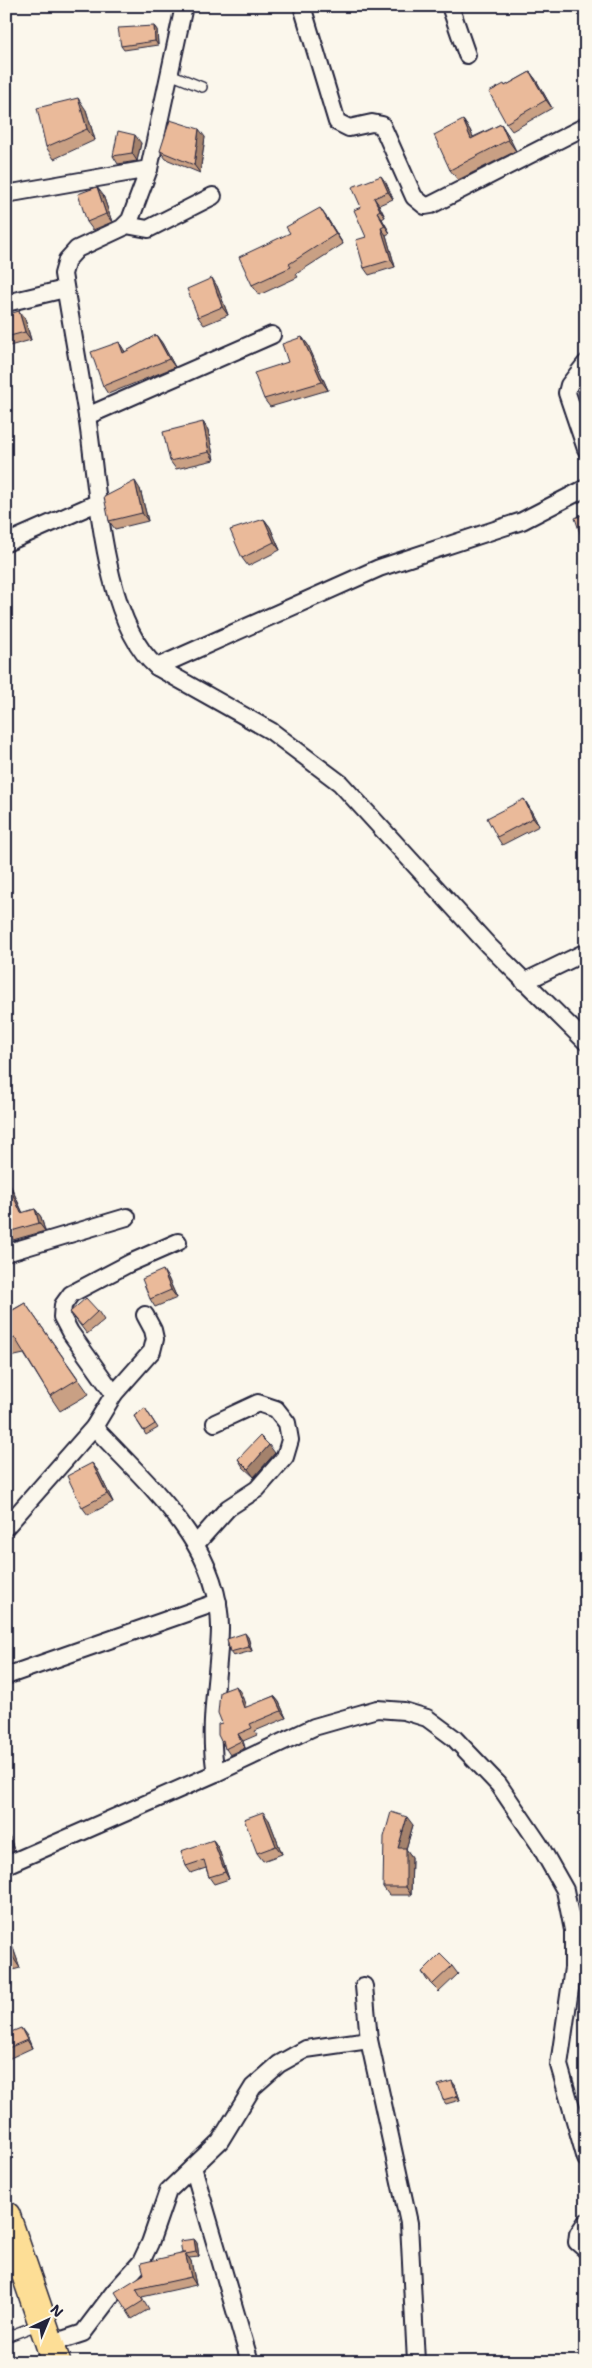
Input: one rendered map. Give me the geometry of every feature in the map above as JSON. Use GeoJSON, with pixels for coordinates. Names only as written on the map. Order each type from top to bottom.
{"type":"FeatureCollection","features":[{"type":"Feature","properties":{"kind":"highway"},"geometry":{"type":"LineString","coordinates":[[6,2216],[50,2343]]}},
{"type":"Feature","properties":{"kind":"street"},"geometry":{"type":"LineString","coordinates":[[184,6],[149,169],[130,220],[126,225],[77,249],[67,260],[63,274],[110,567],[125,619],[147,659],[157,667],[271,731],[340,782],[524,982],[586,1042]]}},
{"type":"Feature","properties":{"kind":"street"},"geometry":{"type":"LineString","coordinates":[[302,6],[337,122],[342,127],[349,128],[372,122],[382,124],[414,197],[425,206],[432,205],[586,126]]}},
{"type":"Feature","properties":{"kind":"street"},"geometry":{"type":"LineString","coordinates":[[450,6],[467,55]]}},
{"type":"Feature","properties":{"kind":"street"},"geometry":{"type":"LineString","coordinates":[[6,194],[149,169]]}},
{"type":"Feature","properties":{"kind":"street"},"geometry":{"type":"LineString","coordinates":[[126,225],[148,229],[213,196]]}},
{"type":"Feature","properties":{"kind":"street"},"geometry":{"type":"LineString","coordinates":[[6,303],[65,289]]}},
{"type":"Feature","properties":{"kind":"street"},"geometry":{"type":"LineString","coordinates":[[87,416],[272,335]]}},
{"type":"Feature","properties":{"kind":"street"},"geometry":{"type":"LineString","coordinates":[[586,363],[569,384],[567,393],[586,449]]}},
{"type":"Feature","properties":{"kind":"street"},"geometry":{"type":"LineString","coordinates":[[157,667],[379,568],[522,521],[586,488]]}},
{"type":"Feature","properties":{"kind":"street"},"geometry":{"type":"LineString","coordinates":[[6,544],[99,502]]}},
{"type":"Feature","properties":{"kind":"street"},"geometry":{"type":"LineString","coordinates":[[524,982],[586,952]]}},
{"type":"Feature","properties":{"kind":"street"},"geometry":{"type":"LineString","coordinates":[[6,1253],[126,1217]]}},
{"type":"Feature","properties":{"kind":"street"},"geometry":{"type":"LineString","coordinates":[[114,1394],[70,1332],[62,1317],[63,1305],[71,1294],[130,1263],[178,1242]]}},
{"type":"Feature","properties":{"kind":"street"},"geometry":{"type":"LineString","coordinates":[[6,1527],[94,1428],[114,1394],[152,1351],[155,1339],[153,1330],[145,1315]]}},
{"type":"Feature","properties":{"kind":"street"},"geometry":{"type":"LineString","coordinates":[[196,1544],[228,1508],[257,1489],[267,1478],[285,1457],[290,1440],[287,1423],[276,1409],[258,1403],[215,1423]]}},
{"type":"Feature","properties":{"kind":"street"},"geometry":{"type":"LineString","coordinates":[[94,1428],[182,1522],[196,1544],[218,1602],[220,1628],[211,1749],[216,1774]]}},
{"type":"Feature","properties":{"kind":"street"},"geometry":{"type":"LineString","coordinates":[[6,1676],[218,1602]]}},
{"type":"Feature","properties":{"kind":"street"},"geometry":{"type":"LineString","coordinates":[[6,1864],[216,1774],[314,1727],[377,1709],[404,1711],[427,1718],[454,1738],[498,1785],[539,1844],[565,1890],[573,1930],[573,1968],[559,2065],[586,2159]]}},
{"type":"Feature","properties":{"kind":"street"},"geometry":{"type":"LineString","coordinates":[[573,1930],[586,1947]]}},
{"type":"Feature","properties":{"kind":"street"},"geometry":{"type":"LineString","coordinates":[[364,1986],[369,2040],[409,2224],[416,2362]]}},
{"type":"Feature","properties":{"kind":"street"},"geometry":{"type":"LineString","coordinates":[[50,2343],[83,2333],[140,2262],[150,2244],[168,2191],[220,2141],[253,2087],[280,2064],[306,2049],[369,2040]]}},
{"type":"Feature","properties":{"kind":"street"},"geometry":{"type":"LineString","coordinates":[[192,2167],[250,2362]]}},
{"type":"Feature","properties":{"kind":"street"},"geometry":{"type":"LineString","coordinates":[[586,2222],[578,2234],[578,2242],[586,2250]]}},
{"type":"Feature","properties":{"kind":"lane"},"geometry":{"type":"LineString","coordinates":[[170,74],[202,87]]}},
{"type":"Feature","properties":{"kind":"lane"},"geometry":{"type":"LineString","coordinates":[[6,2337],[50,2343]]}},
{"type":"Feature","properties":{"kind":"building"},"geometry":{"type":"Polygon","coordinates":[[[154,26],[155,41],[121,46],[118,28],[154,26]]]}},
{"type":"Feature","properties":{"kind":"building"},"geometry":{"type":"Polygon","coordinates":[[[530,72],[546,100],[506,123],[489,92],[504,84],[505,86],[530,72]]]}},
{"type":"Feature","properties":{"kind":"building"},"geometry":{"type":"Polygon","coordinates":[[[78,98],[87,129],[46,147],[37,108],[78,98]]]}},
{"type":"Feature","properties":{"kind":"building"},"geometry":{"type":"Polygon","coordinates":[[[170,120],[199,129],[194,165],[160,151],[170,120]]]}},
{"type":"Feature","properties":{"kind":"building"},"geometry":{"type":"Polygon","coordinates":[[[463,120],[471,139],[501,124],[508,140],[450,170],[434,135],[463,120]]]}},
{"type":"Feature","properties":{"kind":"building"},"geometry":{"type":"Polygon","coordinates":[[[118,131],[135,135],[132,153],[113,156],[118,131]]]}},
{"type":"Feature","properties":{"kind":"building"},"geometry":{"type":"Polygon","coordinates":[[[381,176],[388,192],[374,198],[380,210],[377,212],[385,226],[381,228],[391,260],[364,268],[356,240],[366,237],[354,210],[361,207],[352,187],[381,176]]]}},
{"type":"Feature","properties":{"kind":"building"},"geometry":{"type":"Polygon","coordinates":[[[97,187],[106,214],[87,222],[78,194],[97,187]]]}},
{"type":"Feature","properties":{"kind":"building"},"geometry":{"type":"Polygon","coordinates":[[[320,208],[336,234],[289,264],[291,267],[252,285],[239,257],[290,233],[286,227],[320,208]]]}},
{"type":"Feature","properties":{"kind":"building"},"geometry":{"type":"Polygon","coordinates":[[[212,278],[222,307],[198,317],[187,289],[212,278]]]}},
{"type":"Feature","properties":{"kind":"building"},"geometry":{"type":"Polygon","coordinates":[[[19,311],[25,332],[6,337],[6,315],[19,311]]]}},
{"type":"Feature","properties":{"kind":"building"},"geometry":{"type":"Polygon","coordinates":[[[156,335],[169,359],[103,386],[91,352],[119,342],[123,353],[156,335]]]}},
{"type":"Feature","properties":{"kind":"building"},"geometry":{"type":"Polygon","coordinates":[[[302,337],[322,382],[264,399],[254,373],[288,362],[282,344],[302,337]]]}},
{"type":"Feature","properties":{"kind":"building"},"geometry":{"type":"Polygon","coordinates":[[[203,422],[209,452],[170,461],[163,432],[203,422]]]}},
{"type":"Feature","properties":{"kind":"building"},"geometry":{"type":"Polygon","coordinates":[[[135,481],[142,513],[109,521],[104,497],[135,481]]]}},
{"type":"Feature","properties":{"kind":"building"},"geometry":{"type":"Polygon","coordinates":[[[586,513],[586,538],[582,539],[575,518],[586,513]]]}},
{"type":"Feature","properties":{"kind":"building"},"geometry":{"type":"Polygon","coordinates":[[[264,519],[274,542],[242,558],[230,530],[264,519]]]}},
{"type":"Feature","properties":{"kind":"building"},"geometry":{"type":"Polygon","coordinates":[[[524,799],[533,818],[497,837],[487,818],[524,799]]]}},
{"type":"Feature","properties":{"kind":"building"},"geometry":{"type":"Polygon","coordinates":[[[6,1180],[21,1213],[35,1209],[39,1223],[8,1232],[6,1227],[6,1180]]]}},
{"type":"Feature","properties":{"kind":"building"},"geometry":{"type":"Polygon","coordinates":[[[163,1270],[171,1290],[150,1299],[142,1279],[163,1270]]]}},
{"type":"Feature","properties":{"kind":"building"},"geometry":{"type":"Polygon","coordinates":[[[86,1298],[98,1311],[82,1326],[70,1312],[86,1298]]]}},
{"type":"Feature","properties":{"kind":"building"},"geometry":{"type":"Polygon","coordinates":[[[25,1303],[78,1379],[50,1396],[15,1338],[6,1341],[6,1310],[8,1313],[25,1303]]]}},
{"type":"Feature","properties":{"kind":"building"},"geometry":{"type":"Polygon","coordinates":[[[145,1408],[155,1424],[144,1431],[134,1416],[145,1408]]]}},
{"type":"Feature","properties":{"kind":"building"},"geometry":{"type":"Polygon","coordinates":[[[260,1436],[269,1445],[248,1469],[238,1459],[260,1436]]]}},
{"type":"Feature","properties":{"kind":"building"},"geometry":{"type":"Polygon","coordinates":[[[92,1463],[107,1494],[82,1507],[67,1476],[92,1463]]]}},
{"type":"Feature","properties":{"kind":"building"},"geometry":{"type":"Polygon","coordinates":[[[245,1633],[249,1647],[230,1652],[227,1639],[245,1633]]]}},
{"type":"Feature","properties":{"kind":"building"},"geometry":{"type":"Polygon","coordinates":[[[236,1686],[244,1708],[274,1696],[281,1711],[250,1724],[252,1728],[238,1734],[241,1741],[225,1749],[223,1740],[221,1741],[218,1735],[218,1724],[222,1723],[218,1713],[220,1692],[236,1686]]]}},
{"type":"Feature","properties":{"kind":"building"},"geometry":{"type":"Polygon","coordinates":[[[263,1812],[276,1846],[257,1853],[244,1819],[263,1812]]]}},
{"type":"Feature","properties":{"kind":"building"},"geometry":{"type":"Polygon","coordinates":[[[391,1812],[407,1817],[398,1848],[406,1848],[406,1887],[383,1887],[384,1837],[391,1812]]]}},
{"type":"Feature","properties":{"kind":"building"},"geometry":{"type":"Polygon","coordinates":[[[213,1840],[225,1872],[209,1877],[204,1860],[186,1866],[181,1851],[213,1840]]]}},
{"type":"Feature","properties":{"kind":"building"},"geometry":{"type":"Polygon","coordinates":[[[6,1939],[12,1956],[6,1958],[6,1939]]]}},
{"type":"Feature","properties":{"kind":"building"},"geometry":{"type":"Polygon","coordinates":[[[440,1954],[452,1966],[433,1984],[422,1972],[440,1954]]]}},
{"type":"Feature","properties":{"kind":"building"},"geometry":{"type":"Polygon","coordinates":[[[21,2028],[27,2040],[6,2049],[6,2034],[21,2028]]]}},
{"type":"Feature","properties":{"kind":"building"},"geometry":{"type":"Polygon","coordinates":[[[452,2081],[457,2096],[443,2100],[438,2085],[452,2081]]]}},
{"type":"Feature","properties":{"kind":"building"},"geometry":{"type":"Polygon","coordinates":[[[194,2239],[196,2252],[182,2253],[180,2241],[194,2239]]]}},
{"type":"Feature","properties":{"kind":"building"},"geometry":{"type":"Polygon","coordinates":[[[185,2253],[191,2277],[136,2289],[143,2301],[127,2311],[115,2292],[144,2274],[141,2263],[185,2253]]]}}]}
